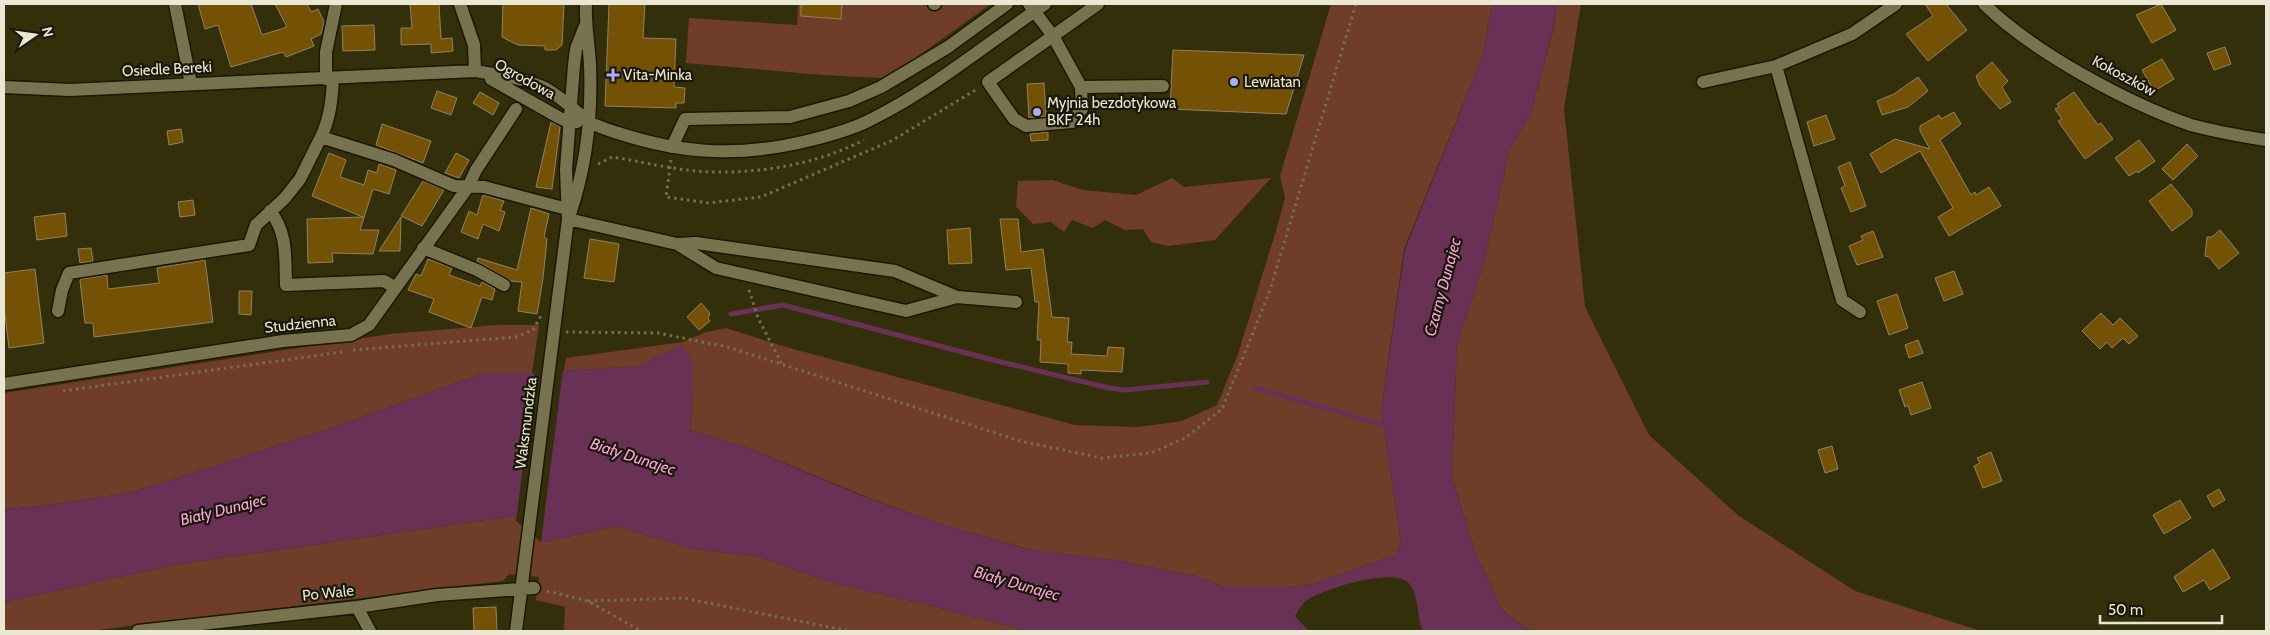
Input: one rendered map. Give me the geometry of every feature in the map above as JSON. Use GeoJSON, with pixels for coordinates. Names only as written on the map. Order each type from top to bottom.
{"type":"FeatureCollection","features":[{"type":"Feature","properties":{"kind":"street"},"geometry":{"type":"LineString","coordinates":[[175,4],[191,84]]}},
{"type":"Feature","properties":{"kind":"street"},"geometry":{"type":"LineString","coordinates":[[58,311],[62,290],[69,273],[249,245],[256,225],[285,198],[300,179],[328,122],[332,104],[326,52],[336,4]]}},
{"type":"Feature","properties":{"kind":"street"},"geometry":{"type":"LineString","coordinates":[[460,4],[474,45],[475,71]]}},
{"type":"Feature","properties":{"kind":"street","name":"Waksmundzka"},"geometry":{"type":"LineString","coordinates":[[567,214],[580,186],[588,121],[590,66],[585,26],[586,4]]}},
{"type":"Feature","properties":{"kind":"street"},"geometry":{"type":"LineString","coordinates":[[672,147],[685,119],[790,117],[849,101],[881,87],[948,47],[1008,4]]}},
{"type":"Feature","properties":{"kind":"street"},"geometry":{"type":"LineString","coordinates":[[570,122],[588,121],[618,133],[672,147],[705,152],[745,152],[811,140],[871,120],[921,90],[1036,6],[1052,36],[1081,87],[1082,109],[1072,122],[1026,126],[1014,119],[988,82],[1052,36],[1098,4]]}},
{"type":"Feature","properties":{"kind":"street"},"geometry":{"type":"LineString","coordinates":[[1703,82],[1776,66],[1852,34],[1896,4]]}},
{"type":"Feature","properties":{"kind":"street","name":"Kokoszków"},"geometry":{"type":"LineString","coordinates":[[1984,4],[2037,47],[2110,89],[2192,125],[2266,140]]}},
{"type":"Feature","properties":{"kind":"street","name":"Waksmundzka"},"geometry":{"type":"LineString","coordinates":[[516,631],[528,589],[526,555],[567,214],[566,169],[576,49],[585,26]]}},
{"type":"Feature","properties":{"kind":"street"},"geometry":{"type":"LineString","coordinates":[[1776,66],[1842,300],[1860,312]]}},
{"type":"Feature","properties":{"kind":"street","name":"Osiedle Bereki"},"geometry":{"type":"LineString","coordinates":[[4,87],[70,90],[475,71]]}},
{"type":"Feature","properties":{"kind":"street","name":"Ogrodowa"},"geometry":{"type":"LineString","coordinates":[[475,71],[514,78],[544,88],[571,105],[588,121]]}},
{"type":"Feature","properties":{"kind":"street","name":"Ogrodowa"},"geometry":{"type":"LineString","coordinates":[[475,71],[570,122]]}},
{"type":"Feature","properties":{"kind":"street"},"geometry":{"type":"LineString","coordinates":[[1081,87],[1163,86]]}},
{"type":"Feature","properties":{"kind":"street","name":"Studzienna"},"geometry":{"type":"LineString","coordinates":[[4,384],[283,341],[351,335],[369,325],[394,287],[468,187],[476,170],[516,108]]}},
{"type":"Feature","properties":{"kind":"street"},"geometry":{"type":"LineString","coordinates":[[321,137],[394,160],[454,186],[484,187],[567,214],[677,244],[716,268],[906,311],[957,297]]}},
{"type":"Feature","properties":{"kind":"street"},"geometry":{"type":"LineString","coordinates":[[270,211],[279,222],[284,240],[286,285],[384,281],[394,287]]}},
{"type":"Feature","properties":{"kind":"street"},"geometry":{"type":"LineString","coordinates":[[677,244],[696,243],[896,271],[957,297],[1016,302]]}},
{"type":"Feature","properties":{"kind":"street"},"geometry":{"type":"LineString","coordinates":[[423,248],[477,270],[504,285]]}},
{"type":"Feature","properties":{"kind":"street","name":"Po Wale"},"geometry":{"type":"LineString","coordinates":[[138,631],[357,607],[437,595],[528,589]]}},
{"type":"Feature","properties":{"kind":"street"},"geometry":{"type":"LineString","coordinates":[[357,607],[370,631]]}},
{"type":"Feature","properties":{"kind":"path"},"geometry":{"type":"LineString","coordinates":[[568,332],[658,333],[728,346],[1020,441],[1102,458],[1151,453],[1185,438],[1222,409],[1269,293],[1356,4]]}},
{"type":"Feature","properties":{"kind":"path"},"geometry":{"type":"LineString","coordinates":[[672,147],[666,197],[709,203],[761,197],[893,140],[937,115],[988,82]]}},
{"type":"Feature","properties":{"kind":"path"},"geometry":{"type":"LineString","coordinates":[[751,298],[758,318],[782,364]]}},
{"type":"Feature","properties":{"kind":"path"},"geometry":{"type":"LineString","coordinates":[[62,391],[354,350],[516,337],[533,330]]}},
{"type":"Feature","properties":{"kind":"path"},"geometry":{"type":"LineString","coordinates":[[528,589],[588,601],[683,598],[850,631]]}},
{"type":"Feature","properties":{"kind":"path"},"geometry":{"type":"LineString","coordinates":[[588,601],[641,631]]}},
{"type":"Feature","properties":{"kind":"shaded area"},"geometry":{"type":"Polygon","coordinates":[[[798,4],[991,4],[907,64],[883,78],[823,75],[686,63],[689,18],[797,25],[798,4]]]}},
{"type":"Feature","properties":{"kind":"shaded area"},"geometry":{"type":"Polygon","coordinates":[[[1331,4],[1492,4],[1482,58],[1404,249],[1381,410],[1401,542],[1396,555],[1313,584],[1288,587],[1223,587],[1197,576],[1113,560],[1032,550],[943,525],[864,496],[751,449],[690,430],[693,394],[681,345],[639,366],[564,371],[566,358],[683,342],[706,332],[726,328],[786,347],[1075,425],[1138,427],[1182,421],[1217,405],[1238,354],[1275,234],[1285,198],[1280,176],[1331,4]]]}},
{"type":"Feature","properties":{"kind":"shaded area"},"geometry":{"type":"Polygon","coordinates":[[[1557,4],[1581,4],[1564,109],[1585,307],[1649,435],[1739,516],[1855,591],[1981,631],[1531,631],[1502,610],[1476,554],[1452,477],[1457,345],[1484,263],[1509,151],[1530,115],[1553,31],[1557,4]]]}},
{"type":"Feature","properties":{"kind":"shaded area"},"geometry":{"type":"Polygon","coordinates":[[[1172,178],[1184,187],[1271,178],[1215,240],[1168,246],[1151,242],[1143,229],[1125,230],[1105,220],[1093,228],[1072,220],[1064,232],[1051,222],[1033,224],[1016,207],[1018,181],[1052,180],[1083,190],[1136,195],[1172,178]]]}},
{"type":"Feature","properties":{"kind":"shaded area"},"geometry":{"type":"Polygon","coordinates":[[[498,325],[539,325],[532,373],[484,373],[331,428],[134,492],[42,506],[4,509],[4,393],[390,334],[498,325]]]}},
{"type":"Feature","properties":{"kind":"shaded area"},"geometry":{"type":"Polygon","coordinates":[[[514,516],[545,542],[615,526],[693,549],[757,556],[832,583],[921,603],[1028,631],[564,631],[565,607],[536,600],[539,577],[509,574],[503,581],[89,631],[4,631],[4,602],[179,564],[514,516]]]}},
{"type":"Feature","properties":{"kind":"water"},"geometry":{"type":"Polygon","coordinates":[[[1492,4],[1557,4],[1553,30],[1530,115],[1509,151],[1484,263],[1457,345],[1452,477],[1476,554],[1502,610],[1531,631],[1423,631],[1416,598],[1410,585],[1406,581],[1397,578],[1385,577],[1340,586],[1306,601],[1295,616],[1309,631],[1028,631],[921,603],[832,583],[757,556],[693,549],[615,526],[545,542],[514,516],[179,564],[4,602],[4,509],[42,506],[134,492],[331,428],[484,373],[532,373],[639,366],[681,345],[692,359],[693,394],[690,430],[751,449],[860,495],[943,525],[1028,549],[1113,560],[1197,576],[1223,587],[1288,587],[1313,584],[1396,555],[1401,543],[1381,410],[1405,249],[1482,58],[1492,4]]]}},
{"type":"Feature","properties":{"kind":"pier"},"geometry":{"type":"Polygon","coordinates":[[[563,369],[541,542],[516,521],[535,371],[563,369]]]}},
{"type":"Feature","properties":{"kind":"building"},"geometry":{"type":"Polygon","coordinates":[[[198,4],[251,4],[262,35],[287,27],[275,4],[307,4],[311,12],[318,9],[324,22],[321,34],[311,39],[314,46],[286,57],[283,52],[231,67],[218,25],[205,29],[198,4]]]}},
{"type":"Feature","properties":{"kind":"building"},"geometry":{"type":"Polygon","coordinates":[[[410,4],[439,4],[441,39],[452,38],[453,51],[431,53],[431,44],[401,45],[401,28],[412,28],[410,4]]]}},
{"type":"Feature","properties":{"kind":"building"},"geometry":{"type":"Polygon","coordinates":[[[503,4],[564,4],[562,45],[556,50],[545,50],[545,46],[518,45],[502,37],[503,4]]]}},
{"type":"Feature","properties":{"kind":"building"},"geometry":{"type":"Polygon","coordinates":[[[609,4],[645,4],[643,38],[676,39],[674,87],[685,88],[684,103],[676,103],[676,108],[605,106],[609,4]]]}},
{"type":"Feature","properties":{"kind":"building"},"geometry":{"type":"Polygon","coordinates":[[[801,4],[842,4],[841,19],[801,16],[801,4]]]}},
{"type":"Feature","properties":{"kind":"building"},"geometry":{"type":"Polygon","coordinates":[[[1925,4],[1946,4],[1967,30],[1928,61],[1906,34],[1933,16],[1925,4]]]}},
{"type":"Feature","properties":{"kind":"building"},"geometry":{"type":"Polygon","coordinates":[[[2161,4],[2176,30],[2152,43],[2136,15],[2161,4]]]}},
{"type":"Feature","properties":{"kind":"building"},"geometry":{"type":"Polygon","coordinates":[[[374,25],[375,50],[343,51],[342,26],[374,25]]]}},
{"type":"Feature","properties":{"kind":"building"},"geometry":{"type":"Polygon","coordinates":[[[2225,47],[2231,64],[2214,70],[2207,53],[2225,47]]]}},
{"type":"Feature","properties":{"kind":"building","name":"Lewiatan"},"geometry":{"type":"Polygon","coordinates":[[[1173,50],[1304,55],[1286,114],[1170,109],[1173,50]]]}},
{"type":"Feature","properties":{"kind":"building"},"geometry":{"type":"Polygon","coordinates":[[[2162,59],[2174,79],[2154,91],[2142,70],[2162,59]]]}},
{"type":"Feature","properties":{"kind":"building"},"geometry":{"type":"Polygon","coordinates":[[[1992,62],[2008,81],[2002,87],[2011,102],[2000,109],[1980,86],[1976,76],[1992,62]]]}},
{"type":"Feature","properties":{"kind":"building"},"geometry":{"type":"Polygon","coordinates":[[[1918,77],[1928,91],[1908,107],[1882,115],[1877,101],[1894,94],[1918,77]]]}},
{"type":"Feature","properties":{"kind":"building"},"geometry":{"type":"Polygon","coordinates":[[[1044,83],[1046,116],[1029,118],[1027,84],[1044,83]]]}},
{"type":"Feature","properties":{"kind":"building"},"geometry":{"type":"Polygon","coordinates":[[[437,91],[457,98],[451,115],[431,108],[437,91]]]}},
{"type":"Feature","properties":{"kind":"building"},"geometry":{"type":"Polygon","coordinates":[[[480,92],[499,103],[493,115],[473,103],[480,92]]]}},
{"type":"Feature","properties":{"kind":"building"},"geometry":{"type":"Polygon","coordinates":[[[2074,92],[2098,125],[2101,123],[2113,139],[2085,159],[2058,121],[2062,119],[2055,109],[2059,107],[2057,104],[2074,92]]]}},
{"type":"Feature","properties":{"kind":"building"},"geometry":{"type":"Polygon","coordinates":[[[1954,112],[1961,124],[1940,140],[1971,195],[1975,192],[1976,195],[1989,187],[2001,206],[1949,236],[1938,217],[1953,208],[1920,151],[1881,173],[1870,154],[1895,139],[1930,149],[1920,131],[1920,126],[1939,115],[1941,119],[1954,112]]]}},
{"type":"Feature","properties":{"kind":"building"},"geometry":{"type":"Polygon","coordinates":[[[1826,115],[1835,139],[1814,146],[1807,122],[1826,115]]]}},
{"type":"Feature","properties":{"kind":"building"},"geometry":{"type":"Polygon","coordinates":[[[551,122],[560,127],[552,189],[536,187],[551,122]]]}},
{"type":"Feature","properties":{"kind":"building"},"geometry":{"type":"Polygon","coordinates":[[[382,124],[431,141],[423,163],[376,145],[382,124]]]}},
{"type":"Feature","properties":{"kind":"building"},"geometry":{"type":"Polygon","coordinates":[[[181,129],[183,142],[169,145],[167,131],[181,129]]]}},
{"type":"Feature","properties":{"kind":"building"},"geometry":{"type":"Polygon","coordinates":[[[1048,132],[1048,140],[1031,141],[1030,134],[1048,132]]]}},
{"type":"Feature","properties":{"kind":"building"},"geometry":{"type":"Polygon","coordinates":[[[2139,140],[2155,161],[2138,173],[2137,171],[2129,176],[2115,158],[2139,140]]]}},
{"type":"Feature","properties":{"kind":"building"},"geometry":{"type":"Polygon","coordinates":[[[2187,144],[2198,156],[2173,180],[2162,169],[2187,144]]]}},
{"type":"Feature","properties":{"kind":"building"},"geometry":{"type":"Polygon","coordinates":[[[329,153],[346,160],[340,177],[364,185],[368,170],[377,173],[379,164],[396,170],[389,194],[373,189],[360,230],[379,230],[373,254],[332,253],[333,262],[308,263],[307,219],[363,217],[312,196],[329,153]]]}},
{"type":"Feature","properties":{"kind":"building"},"geometry":{"type":"Polygon","coordinates":[[[456,153],[469,160],[459,178],[445,173],[456,153]]]}},
{"type":"Feature","properties":{"kind":"building"},"geometry":{"type":"Polygon","coordinates":[[[1850,162],[1866,206],[1851,212],[1841,188],[1845,186],[1838,167],[1850,162]]]}},
{"type":"Feature","properties":{"kind":"building"},"geometry":{"type":"Polygon","coordinates":[[[423,181],[444,190],[422,226],[401,216],[423,181]]]}},
{"type":"Feature","properties":{"kind":"building"},"geometry":{"type":"Polygon","coordinates":[[[2171,184],[2192,210],[2192,216],[2172,231],[2149,201],[2171,184]]]}},
{"type":"Feature","properties":{"kind":"building"},"geometry":{"type":"Polygon","coordinates":[[[483,195],[504,201],[500,210],[505,212],[499,231],[483,224],[478,239],[461,232],[469,211],[477,215],[483,195]]]}},
{"type":"Feature","properties":{"kind":"building"},"geometry":{"type":"Polygon","coordinates":[[[193,200],[195,215],[180,217],[178,202],[193,200]]]}},
{"type":"Feature","properties":{"kind":"building"},"geometry":{"type":"Polygon","coordinates":[[[531,208],[549,214],[544,237],[547,239],[537,314],[518,311],[522,282],[511,281],[477,261],[478,258],[517,270],[531,208]]]}},
{"type":"Feature","properties":{"kind":"building"},"geometry":{"type":"Polygon","coordinates":[[[65,213],[67,236],[37,240],[34,217],[65,213]]]}},
{"type":"Feature","properties":{"kind":"building"},"geometry":{"type":"Polygon","coordinates":[[[401,217],[400,251],[379,251],[401,217]]]}},
{"type":"Feature","properties":{"kind":"building"},"geometry":{"type":"Polygon","coordinates":[[[1000,219],[1018,219],[1021,252],[1043,249],[1052,317],[1069,318],[1067,342],[1072,342],[1071,354],[1107,356],[1108,347],[1124,348],[1122,372],[1081,370],[1081,374],[1068,373],[1068,364],[1040,362],[1041,340],[1037,340],[1039,302],[1035,302],[1031,268],[1006,270],[1000,219]]]}},
{"type":"Feature","properties":{"kind":"building"},"geometry":{"type":"Polygon","coordinates":[[[970,228],[972,263],[949,264],[947,230],[970,228]]]}},
{"type":"Feature","properties":{"kind":"building"},"geometry":{"type":"Polygon","coordinates":[[[2220,230],[2239,253],[2219,269],[2209,257],[2205,256],[2207,237],[2212,237],[2220,230]]]}},
{"type":"Feature","properties":{"kind":"building"},"geometry":{"type":"Polygon","coordinates":[[[1873,231],[1883,257],[1857,265],[1849,246],[1863,240],[1861,236],[1873,231]]]}},
{"type":"Feature","properties":{"kind":"building"},"geometry":{"type":"Polygon","coordinates":[[[590,239],[619,244],[614,282],[584,278],[590,239]]]}},
{"type":"Feature","properties":{"kind":"building"},"geometry":{"type":"Polygon","coordinates":[[[91,248],[93,261],[80,263],[78,249],[91,248]]]}},
{"type":"Feature","properties":{"kind":"building"},"geometry":{"type":"Polygon","coordinates":[[[428,259],[452,268],[449,275],[480,286],[482,282],[495,289],[492,300],[482,297],[471,328],[429,312],[434,299],[408,290],[416,274],[421,276],[428,259]]]}},
{"type":"Feature","properties":{"kind":"building"},"geometry":{"type":"Polygon","coordinates":[[[205,260],[213,322],[94,337],[93,323],[85,323],[81,279],[107,275],[108,289],[159,283],[157,268],[205,260]]]}},
{"type":"Feature","properties":{"kind":"building"},"geometry":{"type":"Polygon","coordinates":[[[35,269],[44,343],[9,348],[4,306],[4,273],[35,269]]]}},
{"type":"Feature","properties":{"kind":"building"},"geometry":{"type":"Polygon","coordinates":[[[1954,271],[1963,294],[1944,301],[1935,278],[1954,271]]]}},
{"type":"Feature","properties":{"kind":"building"},"geometry":{"type":"Polygon","coordinates":[[[239,291],[252,291],[251,315],[239,314],[239,291]]]}},
{"type":"Feature","properties":{"kind":"building"},"geometry":{"type":"Polygon","coordinates":[[[1897,294],[1908,328],[1889,335],[1877,301],[1897,294]]]}},
{"type":"Feature","properties":{"kind":"building"},"geometry":{"type":"Polygon","coordinates":[[[701,303],[710,313],[708,318],[710,321],[699,330],[687,317],[701,303]]]}},
{"type":"Feature","properties":{"kind":"building"},"geometry":{"type":"Polygon","coordinates":[[[2101,313],[2113,325],[2120,318],[2138,336],[2129,344],[2123,338],[2112,348],[2107,342],[2100,349],[2082,331],[2101,313]]]}},
{"type":"Feature","properties":{"kind":"building"},"geometry":{"type":"Polygon","coordinates":[[[1918,340],[1923,353],[1909,358],[1905,345],[1918,340]]]}},
{"type":"Feature","properties":{"kind":"building"},"geometry":{"type":"Polygon","coordinates":[[[1922,382],[1931,408],[1911,415],[1908,405],[1905,407],[1899,390],[1922,382]]]}},
{"type":"Feature","properties":{"kind":"building"},"geometry":{"type":"Polygon","coordinates":[[[1832,446],[1838,469],[1825,473],[1818,450],[1832,446]]]}},
{"type":"Feature","properties":{"kind":"building"},"geometry":{"type":"Polygon","coordinates":[[[1991,452],[2002,481],[1983,488],[1974,466],[1980,463],[1977,458],[1991,452]]]}},
{"type":"Feature","properties":{"kind":"building"},"geometry":{"type":"Polygon","coordinates":[[[2219,489],[2225,500],[2213,507],[2207,496],[2219,489]]]}},
{"type":"Feature","properties":{"kind":"building"},"geometry":{"type":"Polygon","coordinates":[[[2180,500],[2191,518],[2164,534],[2153,515],[2180,500]]]}},
{"type":"Feature","properties":{"kind":"building"},"geometry":{"type":"Polygon","coordinates":[[[2213,549],[2230,578],[2210,590],[2204,580],[2183,592],[2174,577],[2213,549]]]}},
{"type":"Feature","properties":{"kind":"building"},"geometry":{"type":"Polygon","coordinates":[[[496,607],[497,631],[474,631],[473,608],[496,607]]]}},
{"type":"Feature","properties":{"kind":"waterway"},"geometry":{"type":"LineString","coordinates":[[731,314],[783,305],[1109,388],[1125,390],[1207,382]]}},
{"type":"Feature","properties":{"kind":"waterway"},"geometry":{"type":"LineString","coordinates":[[1256,388],[1388,426]]}},
{"type":"Feature","properties":{"kind":"place","name":"Vita-Minka"},"geometry":{"type":"Point","coordinates":[613,75]}},
{"type":"Feature","properties":{"kind":"place","name":"Lewiatan"},"geometry":{"type":"Point","coordinates":[1234,82]}},
{"type":"Feature","properties":{"kind":"place","name":"Myjnia bezdotykowa BKF 24h"},"geometry":{"type":"Point","coordinates":[1037,112]}},
{"type":"Feature","properties":{"kind":"water label","name":"Czarny Dunajec"},"geometry":{"type":"Point","coordinates":[1442,287]}},
{"type":"Feature","properties":{"kind":"water label","name":"Biały Dunajec"},"geometry":{"type":"Point","coordinates":[633,456]}},
{"type":"Feature","properties":{"kind":"water label","name":"Biały Dunajec"},"geometry":{"type":"Point","coordinates":[223,509]}},
{"type":"Feature","properties":{"kind":"water label","name":"Biały Dunajec"},"geometry":{"type":"Point","coordinates":[1017,583]}}]}
